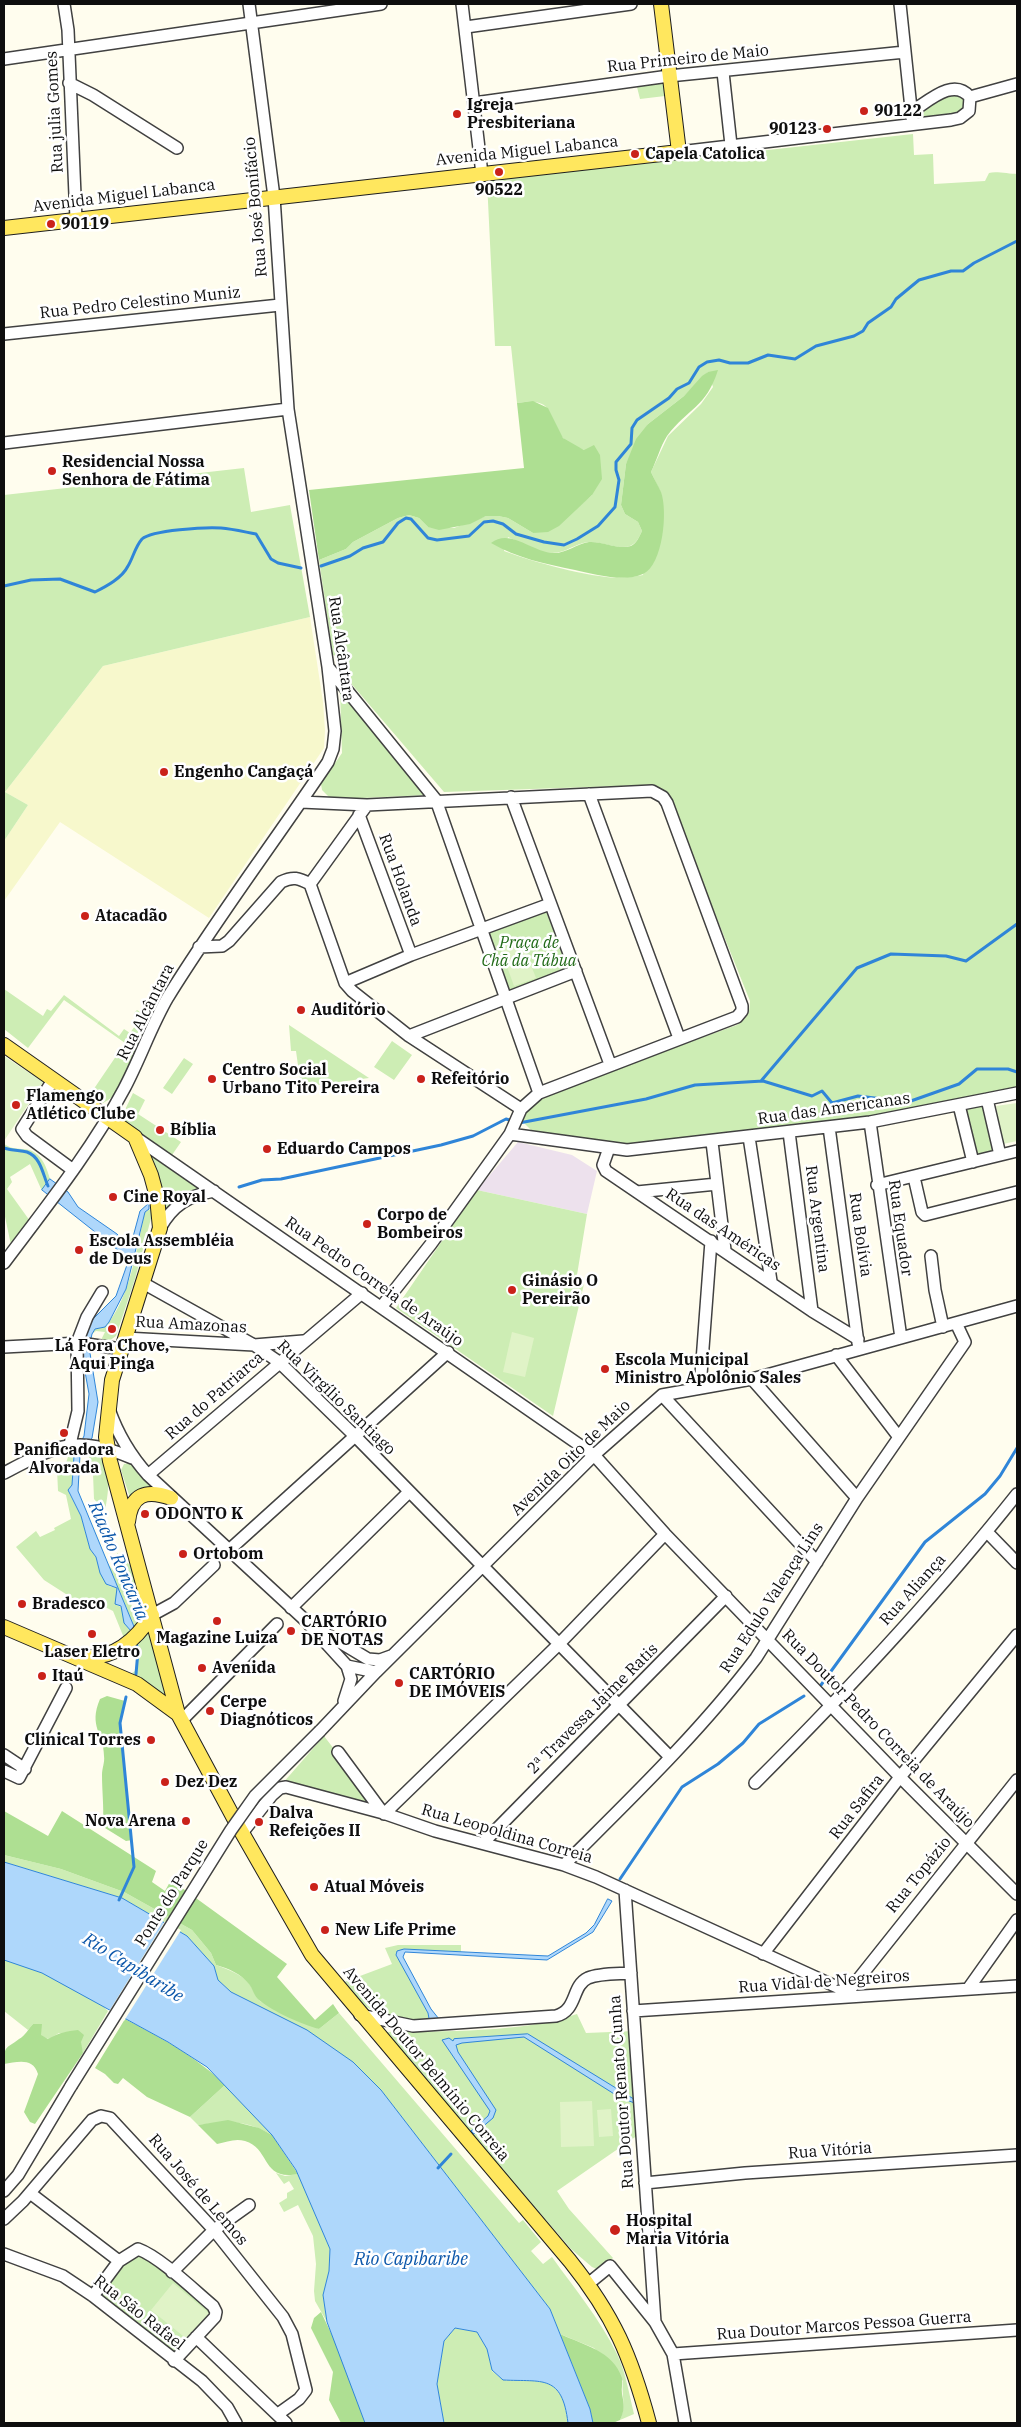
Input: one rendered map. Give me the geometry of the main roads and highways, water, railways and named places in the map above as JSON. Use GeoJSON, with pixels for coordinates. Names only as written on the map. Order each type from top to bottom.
{"type":"FeatureCollection","features":[{"type":"Feature","properties":{"kind":"main road","name":"Avenida Miguel Labanca"},"geometry":{"type":"LineString","coordinates":[[4,228],[680,152],[661,4]]}},
{"type":"Feature","properties":{"kind":"main road"},"geometry":{"type":"LineString","coordinates":[[4,1044],[135,1137],[151,1175],[158,1201],[160,1228],[112,1380],[100,1446],[128,1526],[180,1717]]}},
{"type":"Feature","properties":{"kind":"main road"},"geometry":{"type":"LineString","coordinates":[[128,1526],[130,1511],[136,1500],[151,1492],[171,1498]]}},
{"type":"Feature","properties":{"kind":"main road"},"geometry":{"type":"LineString","coordinates":[[74,1657],[93,1658],[108,1655],[124,1645],[142,1629],[152,1615]]}},
{"type":"Feature","properties":{"kind":"main road"},"geometry":{"type":"LineString","coordinates":[[4,1627],[137,1684],[180,1717]]}},
{"type":"Feature","properties":{"kind":"main road","name":"Avenida Doutor Belmínio Correia"},"geometry":{"type":"LineString","coordinates":[[180,1717],[242,1833],[312,1955],[360,2015],[588,2284],[612,2320],[627,2350],[649,2423]]}},
{"type":"Feature","properties":{"kind":"water"},"geometry":{"type":"Polygon","coordinates":[[[50,1179],[68,1192],[78,1207],[117,1234],[130,1248],[140,1211],[149,1203],[149,1209],[145,1212],[126,1289],[109,1322],[105,1327],[95,1329],[92,1334],[89,1347],[98,1402],[92,1438],[80,1455],[78,1491],[135,1629],[131,1631],[124,1623],[121,1606],[115,1604],[117,1588],[106,1584],[100,1573],[96,1557],[90,1549],[81,1516],[68,1490],[72,1485],[74,1456],[84,1436],[89,1394],[82,1355],[83,1339],[93,1319],[116,1296],[128,1258],[42,1190],[50,1179]]]}},
{"type":"Feature","properties":{"kind":"water","name":"Rio Capibaribe"},"geometry":{"type":"Polygon","coordinates":[[[4,1862],[122,1898],[187,1936],[214,1966],[218,1980],[231,1992],[307,2030],[353,2062],[381,2090],[550,2309],[590,2409],[593,2423],[568,2423],[561,2396],[555,2388],[548,2384],[503,2380],[492,2370],[487,2349],[477,2332],[455,2328],[444,2341],[437,2384],[444,2423],[365,2423],[327,2322],[323,2295],[329,2271],[330,2249],[296,2170],[272,2135],[207,2067],[168,2042],[42,1973],[4,1960],[4,1862]]]}},
{"type":"Feature","properties":{"kind":"water"},"geometry":{"type":"Polygon","coordinates":[[[608,1899],[612,1901],[593,1932],[547,1960],[405,1952],[403,1957],[431,2009],[443,2024],[430,2024],[428,2013],[396,1955],[397,1951],[404,1949],[548,1956],[586,1933],[594,1925],[608,1899]]]}},
{"type":"Feature","properties":{"kind":"water"},"geometry":{"type":"Polygon","coordinates":[[[528,2034],[637,2101],[637,2104],[619,2097],[524,2037],[462,2043],[456,2045],[458,2052],[496,2110],[493,2118],[474,2134],[471,2131],[488,2116],[490,2111],[442,2040],[449,2038],[453,2041],[454,2039],[528,2034]]]}},
{"type":"Feature","properties":{"kind":"waterway","name":"Riacho Roncaria"},"geometry":{"type":"LineString","coordinates":[[321,566],[350,556],[363,548],[383,542],[398,523],[406,518],[411,519],[428,538],[437,540],[469,536],[484,522],[493,521],[503,524],[516,534],[544,542],[564,545],[577,539],[598,526],[615,507],[619,480],[616,462],[631,444],[632,428],[637,420],[669,398],[677,389],[689,383],[699,367],[707,362],[719,360],[730,363],[748,363],[768,355],[795,359],[816,346],[854,336],[863,331],[868,323],[891,307],[896,299],[919,280],[951,271],[963,271],[974,263],[1017,241]]}},
{"type":"Feature","properties":{"kind":"waterway","name":"Riacho Roncaria"},"geometry":{"type":"LineString","coordinates":[[4,586],[31,580],[60,579],[95,592],[122,574],[142,539],[156,533],[192,529],[221,528],[256,534],[271,559],[278,563],[301,568]]}},
{"type":"Feature","properties":{"kind":"waterway"},"geometry":{"type":"LineString","coordinates":[[761,1081],[857,968],[891,954],[946,956],[966,961],[1017,924]]}},
{"type":"Feature","properties":{"kind":"waterway"},"geometry":{"type":"LineString","coordinates":[[519,1123],[646,1099],[695,1085],[763,1081],[812,1096],[822,1091],[832,1103],[858,1096],[908,1102],[959,1084],[977,1069],[1008,1069],[1017,1072]]}},
{"type":"Feature","properties":{"kind":"waterway"},"geometry":{"type":"LineString","coordinates":[[239,1187],[262,1180],[281,1179],[441,1145],[473,1136],[506,1119],[513,1121]]}},
{"type":"Feature","properties":{"kind":"waterway","name":"Riacho Roncaria"},"geometry":{"type":"LineString","coordinates":[[4,1148],[32,1154],[41,1167],[48,1186]]}},
{"type":"Feature","properties":{"kind":"waterway"},"geometry":{"type":"LineString","coordinates":[[821,1685],[925,1542],[985,1494],[1000,1476],[1017,1448]]}},
{"type":"Feature","properties":{"kind":"waterway","name":"Riacho Roncaria"},"geometry":{"type":"LineString","coordinates":[[136,1643],[138,1651],[136,1674]]}},
{"type":"Feature","properties":{"kind":"waterway"},"geometry":{"type":"LineString","coordinates":[[620,1879],[682,1787],[718,1764],[743,1743],[759,1724],[804,1696]]}},
{"type":"Feature","properties":{"kind":"waterway","name":"Riacho Roncaria"},"geometry":{"type":"LineString","coordinates":[[119,1900],[134,1867],[120,1723],[126,1697]]}},
{"type":"Feature","properties":{"kind":"waterway"},"geometry":{"type":"LineString","coordinates":[[438,2168],[451,2154]]}},
{"type":"Feature","properties":{"kind":"place","name":"90122"},"geometry":{"type":"Point","coordinates":[864,111]}},
{"type":"Feature","properties":{"kind":"place","name":"Igreja Presbiteriana"},"geometry":{"type":"Point","coordinates":[457,114]}},
{"type":"Feature","properties":{"kind":"place","name":"90123"},"geometry":{"type":"Point","coordinates":[827,129]}},
{"type":"Feature","properties":{"kind":"place","name":"Capela Catolica"},"geometry":{"type":"Point","coordinates":[635,154]}},
{"type":"Feature","properties":{"kind":"place","name":"90522"},"geometry":{"type":"Point","coordinates":[499,172]}},
{"type":"Feature","properties":{"kind":"place","name":"90119"},"geometry":{"type":"Point","coordinates":[51,224]}},
{"type":"Feature","properties":{"kind":"place","name":"Residencial Nossa Senhora de Fátima"},"geometry":{"type":"Point","coordinates":[52,471]}},
{"type":"Feature","properties":{"kind":"place","name":"Engenho Cangaçá"},"geometry":{"type":"Point","coordinates":[164,772]}},
{"type":"Feature","properties":{"kind":"place","name":"Atacadão"},"geometry":{"type":"Point","coordinates":[85,916]}},
{"type":"Feature","properties":{"kind":"place","name":"Auditório"},"geometry":{"type":"Point","coordinates":[301,1010]}},
{"type":"Feature","properties":{"kind":"place","name":"Centro Social Urbano Tito Pereira"},"geometry":{"type":"Point","coordinates":[212,1079]}},
{"type":"Feature","properties":{"kind":"place","name":"Refeitório"},"geometry":{"type":"Point","coordinates":[421,1079]}},
{"type":"Feature","properties":{"kind":"place","name":"Flamengo Atlético Clube"},"geometry":{"type":"Point","coordinates":[16,1105]}},
{"type":"Feature","properties":{"kind":"place","name":"Bíblia"},"geometry":{"type":"Point","coordinates":[160,1130]}},
{"type":"Feature","properties":{"kind":"place","name":"Eduardo Campos"},"geometry":{"type":"Point","coordinates":[267,1149]}},
{"type":"Feature","properties":{"kind":"place","name":"Cine Royal"},"geometry":{"type":"Point","coordinates":[113,1197]}},
{"type":"Feature","properties":{"kind":"place","name":"Corpo de Bombeiros"},"geometry":{"type":"Point","coordinates":[367,1224]}},
{"type":"Feature","properties":{"kind":"place","name":"Escola Assembléia de Deus"},"geometry":{"type":"Point","coordinates":[79,1250]}},
{"type":"Feature","properties":{"kind":"place","name":"Ginásio O Pereirão"},"geometry":{"type":"Point","coordinates":[512,1290]}},
{"type":"Feature","properties":{"kind":"place","name":"Lá Fora Chove, Aqui Pinga"},"geometry":{"type":"Point","coordinates":[112,1329]}},
{"type":"Feature","properties":{"kind":"place","name":"Escola Municipal Ministro Apolônio Sales"},"geometry":{"type":"Point","coordinates":[605,1369]}},
{"type":"Feature","properties":{"kind":"place","name":"Panificadora Alvorada"},"geometry":{"type":"Point","coordinates":[64,1433]}},
{"type":"Feature","properties":{"kind":"place","name":"ODONTO K"},"geometry":{"type":"Point","coordinates":[145,1514]}},
{"type":"Feature","properties":{"kind":"place","name":"Ortobom"},"geometry":{"type":"Point","coordinates":[183,1554]}},
{"type":"Feature","properties":{"kind":"place","name":"Bradesco"},"geometry":{"type":"Point","coordinates":[22,1604]}},
{"type":"Feature","properties":{"kind":"place","name":"Magazine Luiza"},"geometry":{"type":"Point","coordinates":[217,1621]}},
{"type":"Feature","properties":{"kind":"place","name":"CARTÓRIO DE NOTAS"},"geometry":{"type":"Point","coordinates":[291,1631]}},
{"type":"Feature","properties":{"kind":"place","name":"Laser Eletro"},"geometry":{"type":"Point","coordinates":[92,1634]}},
{"type":"Feature","properties":{"kind":"place","name":"Avenida"},"geometry":{"type":"Point","coordinates":[202,1668]}},
{"type":"Feature","properties":{"kind":"place","name":"Itaú"},"geometry":{"type":"Point","coordinates":[42,1676]}},
{"type":"Feature","properties":{"kind":"place","name":"CARTÓRIO DE IMÓVEIS"},"geometry":{"type":"Point","coordinates":[399,1683]}},
{"type":"Feature","properties":{"kind":"place","name":"Cerpe Diagnóticos"},"geometry":{"type":"Point","coordinates":[210,1711]}},
{"type":"Feature","properties":{"kind":"place","name":"Clinical Torres"},"geometry":{"type":"Point","coordinates":[151,1740]}},
{"type":"Feature","properties":{"kind":"place","name":"Dez Dez"},"geometry":{"type":"Point","coordinates":[165,1782]}},
{"type":"Feature","properties":{"kind":"place","name":"Nova Arena"},"geometry":{"type":"Point","coordinates":[186,1821]}},
{"type":"Feature","properties":{"kind":"place","name":"Dalva Refeições II"},"geometry":{"type":"Point","coordinates":[259,1822]}},
{"type":"Feature","properties":{"kind":"place","name":"Atual Móveis"},"geometry":{"type":"Point","coordinates":[314,1887]}},
{"type":"Feature","properties":{"kind":"place","name":"New Life Prime"},"geometry":{"type":"Point","coordinates":[325,1930]}},
{"type":"Feature","properties":{"kind":"place","name":"Hospital Maria Vitória"},"geometry":{"type":"Point","coordinates":[615,2230]}},
{"type":"Feature","properties":{"kind":"park label","name":"Praça de Chã da Tábua"},"geometry":{"type":"Point","coordinates":[529,952]}}]}
